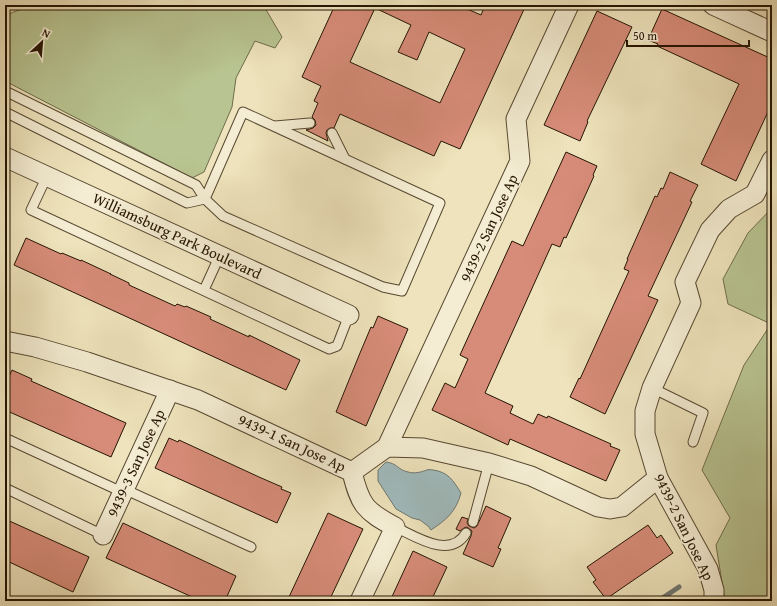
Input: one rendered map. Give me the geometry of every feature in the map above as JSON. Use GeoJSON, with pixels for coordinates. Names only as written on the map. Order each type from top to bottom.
{"type":"FeatureCollection","features":[{"type":"Feature","properties":{"kind":"street","name":"9439-2 San Jose Ap"},"geometry":{"type":"LineString","coordinates":[[387,447],[520,161],[516,119],[569,5]]}},
{"type":"Feature","properties":{"kind":"street"},"geometry":{"type":"LineString","coordinates":[[713,5],[772,32]]}},
{"type":"Feature","properties":{"kind":"street","name":"Williamsburg Park Boulevard"},"geometry":{"type":"LineString","coordinates":[[5,157],[349,315]]}},
{"type":"Feature","properties":{"kind":"street","name":"9439-2 San Jose Ap"},"geometry":{"type":"LineString","coordinates":[[714,601],[714,590],[708,569],[658,478],[645,434],[645,411],[652,388],[691,303],[685,282],[710,230],[729,209],[755,194],[772,160]]}},
{"type":"Feature","properties":{"kind":"street","name":"9439-1 San Jose Ap"},"geometry":{"type":"LineString","coordinates":[[5,341],[35,347],[87,362],[198,400],[352,472],[387,447]]}},
{"type":"Feature","properties":{"kind":"street","name":"9439-3 San Jose Ap"},"geometry":{"type":"LineString","coordinates":[[103,535],[170,390]]}},
{"type":"Feature","properties":{"kind":"street"},"geometry":{"type":"LineString","coordinates":[[387,447],[423,448],[489,463],[531,476],[598,507],[610,509],[622,506],[658,478]]}},
{"type":"Feature","properties":{"kind":"street"},"geometry":{"type":"LineString","coordinates":[[352,472],[357,493],[367,509],[377,518],[395,527],[360,601]]}},
{"type":"Feature","properties":{"kind":"lane"},"geometry":{"type":"LineString","coordinates":[[5,91],[196,185],[205,200],[223,216],[382,287],[402,291],[440,203],[243,112],[205,200]]}},
{"type":"Feature","properties":{"kind":"lane"},"geometry":{"type":"LineString","coordinates":[[5,112],[186,203],[205,200]]}},
{"type":"Feature","properties":{"kind":"lane"},"geometry":{"type":"LineString","coordinates":[[274,127],[310,123]]}},
{"type":"Feature","properties":{"kind":"lane"},"geometry":{"type":"LineString","coordinates":[[332,133],[345,159]]}},
{"type":"Feature","properties":{"kind":"lane"},"geometry":{"type":"LineString","coordinates":[[47,176],[31,210],[329,350],[337,346],[349,315]]}},
{"type":"Feature","properties":{"kind":"lane"},"geometry":{"type":"LineString","coordinates":[[204,290],[220,255]]}},
{"type":"Feature","properties":{"kind":"lane"},"geometry":{"type":"LineString","coordinates":[[652,388],[703,412],[693,442]]}},
{"type":"Feature","properties":{"kind":"lane"},"geometry":{"type":"LineString","coordinates":[[5,438],[251,547]]}},
{"type":"Feature","properties":{"kind":"lane"},"geometry":{"type":"LineString","coordinates":[[473,522],[489,463]]}},
{"type":"Feature","properties":{"kind":"lane"},"geometry":{"type":"LineString","coordinates":[[5,488],[103,535]]}},
{"type":"Feature","properties":{"kind":"lane"},"geometry":{"type":"LineString","coordinates":[[395,527],[432,544],[443,546],[454,544],[463,538],[466,533]]}},
{"type":"Feature","properties":{"kind":"green space"},"geometry":{"type":"Polygon","coordinates":[[[32,5],[268,5],[265,8],[282,37],[275,48],[255,41],[236,78],[232,107],[204,172],[192,178],[5,81],[5,20],[11,13],[32,5]]]}},
{"type":"Feature","properties":{"kind":"green space"},"geometry":{"type":"Polygon","coordinates":[[[772,208],[772,601],[725,601],[716,545],[730,518],[702,470],[744,365],[771,324],[728,304],[723,279],[748,233],[772,208]]]}},
{"type":"Feature","properties":{"kind":"water"},"geometry":{"type":"Polygon","coordinates":[[[386,462],[411,473],[429,470],[438,471],[450,477],[461,493],[459,500],[450,515],[431,530],[420,520],[412,518],[396,509],[378,481],[378,470],[386,462]]]}},
{"type":"Feature","properties":{"kind":"building"},"geometry":{"type":"Polygon","coordinates":[[[335,5],[458,5],[481,15],[485,5],[526,5],[460,149],[441,141],[434,156],[340,114],[334,128],[327,130],[326,133],[328,141],[306,130],[313,128],[316,125],[315,120],[312,117],[318,103],[314,101],[321,86],[302,77],[335,5]],[[375,8],[350,62],[440,103],[465,49],[429,32],[417,60],[398,52],[411,25],[375,8]]]}},
{"type":"Feature","properties":{"kind":"building"},"geometry":{"type":"Polygon","coordinates":[[[662,9],[772,59],[772,103],[736,181],[701,164],[739,84],[657,46],[658,44],[648,40],[662,9]]]}},
{"type":"Feature","properties":{"kind":"building"},"geometry":{"type":"Polygon","coordinates":[[[597,11],[632,27],[587,121],[588,122],[580,141],[544,125],[597,11]]]}},
{"type":"Feature","properties":{"kind":"building"},"geometry":{"type":"Polygon","coordinates":[[[566,152],[597,166],[593,175],[594,176],[566,238],[564,237],[560,247],[552,244],[485,393],[513,406],[510,413],[533,424],[538,414],[547,418],[548,416],[611,444],[610,446],[620,450],[606,481],[510,439],[508,445],[432,410],[445,383],[455,388],[468,359],[460,355],[512,241],[523,246],[566,152]]]}},
{"type":"Feature","properties":{"kind":"building"},"geometry":{"type":"Polygon","coordinates":[[[670,172],[698,185],[690,201],[692,202],[648,296],[658,300],[605,414],[570,397],[579,378],[580,379],[629,271],[624,269],[627,259],[655,196],[657,197],[661,188],[663,189],[670,172]]]}},
{"type":"Feature","properties":{"kind":"building"},"geometry":{"type":"Polygon","coordinates":[[[26,238],[61,254],[62,253],[81,260],[129,283],[129,285],[175,306],[177,304],[186,306],[211,317],[210,319],[249,337],[249,335],[300,360],[286,390],[14,265],[26,238]]]}},
{"type":"Feature","properties":{"kind":"building"},"geometry":{"type":"Polygon","coordinates":[[[378,316],[408,329],[366,426],[336,412],[371,327],[373,328],[378,316]]]}},
{"type":"Feature","properties":{"kind":"building"},"geometry":{"type":"Polygon","coordinates":[[[12,370],[32,379],[31,381],[126,423],[111,457],[5,410],[5,385],[12,370]]]}},
{"type":"Feature","properties":{"kind":"building"},"geometry":{"type":"Polygon","coordinates":[[[169,438],[178,442],[179,440],[282,487],[281,489],[291,493],[277,523],[155,468],[169,438]]]}},
{"type":"Feature","properties":{"kind":"building"},"geometry":{"type":"Polygon","coordinates":[[[486,506],[511,518],[498,548],[501,549],[493,567],[463,554],[472,531],[467,527],[460,531],[456,529],[462,517],[468,519],[467,523],[469,526],[474,528],[477,526],[486,506]]]}},
{"type":"Feature","properties":{"kind":"building"},"geometry":{"type":"Polygon","coordinates":[[[328,513],[363,529],[329,601],[297,601],[289,597],[328,513]]]}},
{"type":"Feature","properties":{"kind":"building"},"geometry":{"type":"Polygon","coordinates":[[[5,519],[89,557],[73,592],[5,560],[5,519]]]}},
{"type":"Feature","properties":{"kind":"building"},"geometry":{"type":"Polygon","coordinates":[[[123,523],[236,576],[225,601],[201,601],[106,558],[123,523]]]}},
{"type":"Feature","properties":{"kind":"building"},"geometry":{"type":"Polygon","coordinates":[[[648,525],[657,538],[661,535],[673,553],[606,599],[593,582],[596,580],[587,567],[648,525]]]}},
{"type":"Feature","properties":{"kind":"building"},"geometry":{"type":"Polygon","coordinates":[[[413,551],[447,567],[431,601],[390,601],[413,551]]]}},
{"type":"Feature","properties":{"kind":"waterway"},"geometry":{"type":"LineString","coordinates":[[658,601],[679,587]]}}]}
